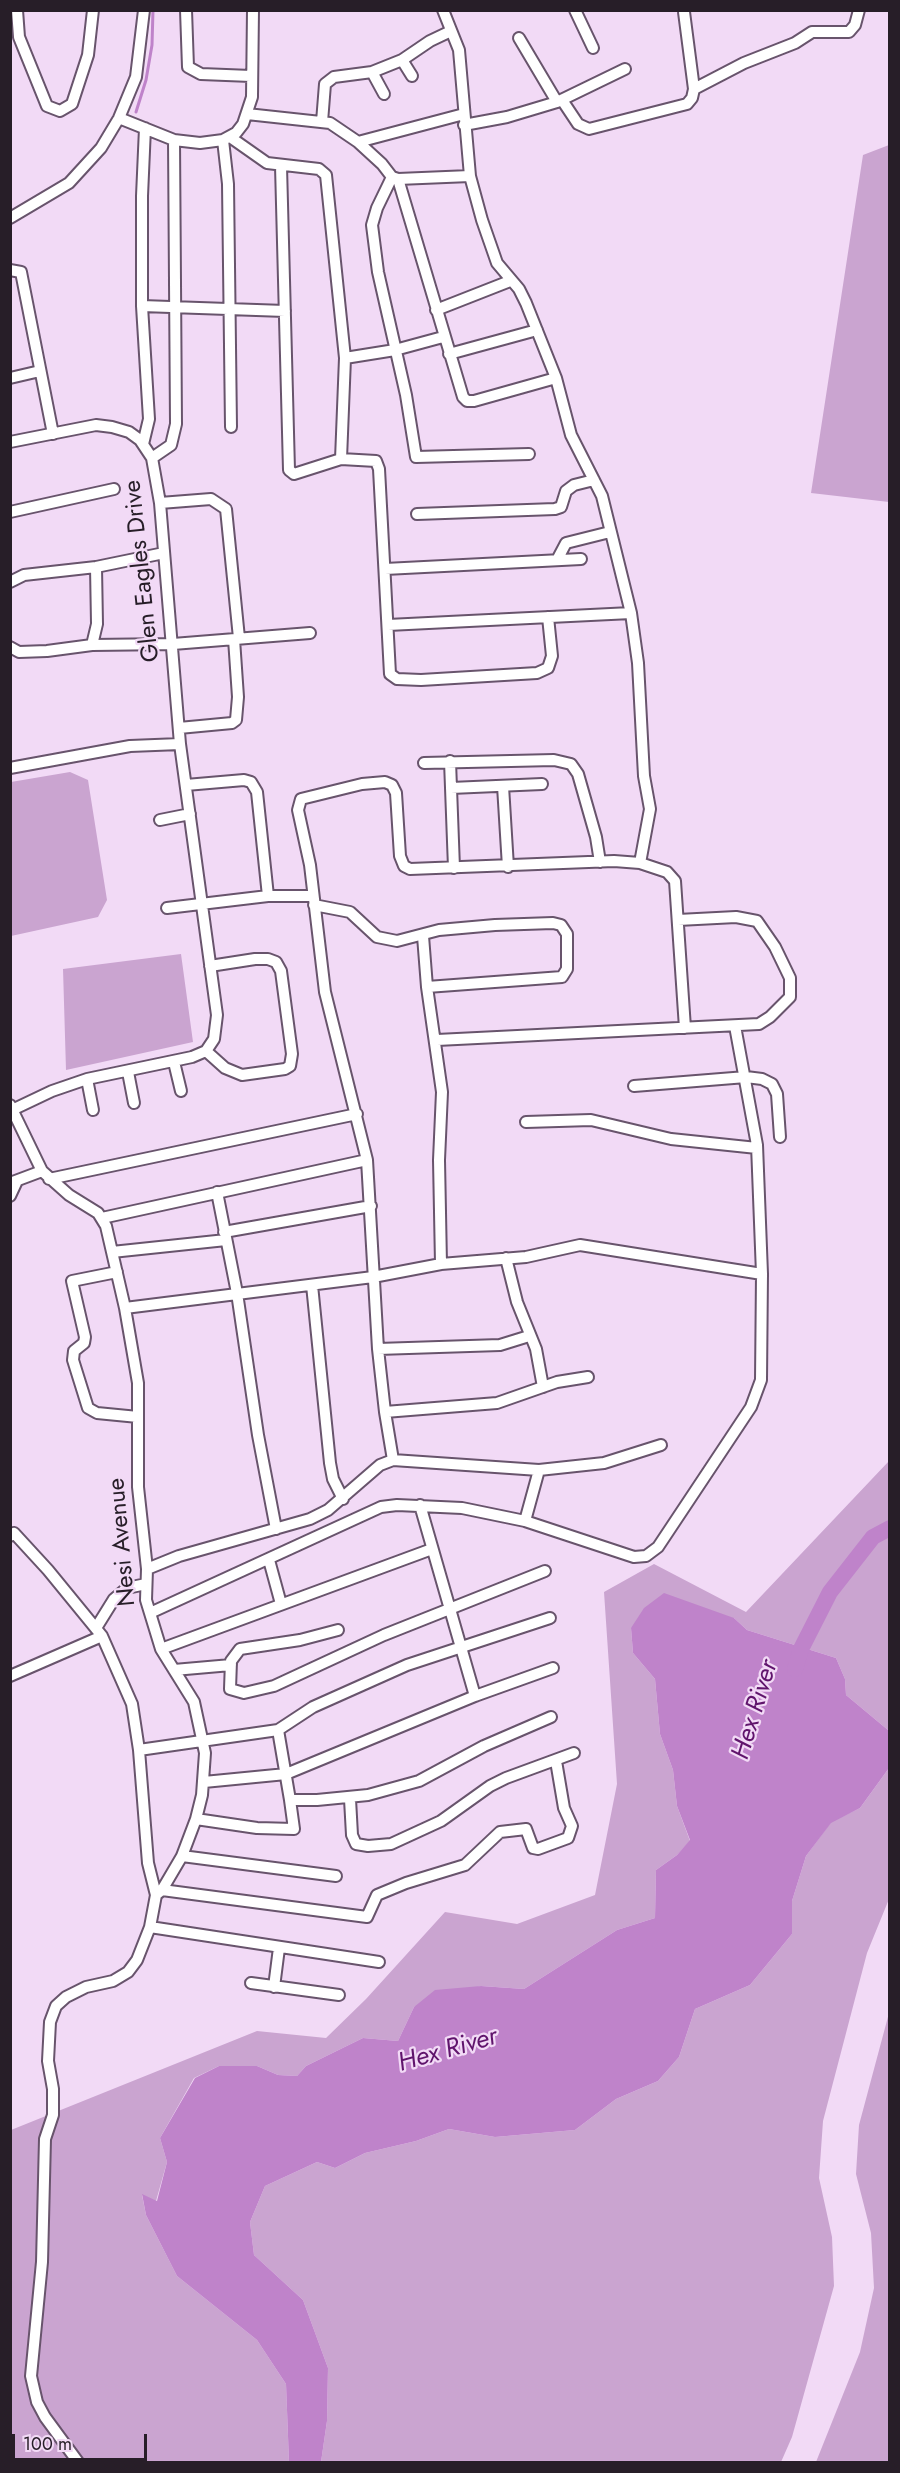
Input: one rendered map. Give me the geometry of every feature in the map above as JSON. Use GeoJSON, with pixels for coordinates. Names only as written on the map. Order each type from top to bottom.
{"type":"FeatureCollection","features":[{"type":"Feature","properties":{"kind":"street"},"geometry":{"type":"LineString","coordinates":[[16,10],[19,37],[47,106],[60,111],[72,104],[88,55],[93,10]]}},
{"type":"Feature","properties":{"kind":"street"},"geometry":{"type":"LineString","coordinates":[[10,218],[69,183],[101,148],[119,118],[136,77],[144,10]]}},
{"type":"Feature","properties":{"kind":"street"},"geometry":{"type":"LineString","coordinates":[[186,10],[188,67],[201,74],[251,76]]}},
{"type":"Feature","properties":{"kind":"street"},"geometry":{"type":"LineString","coordinates":[[119,118],[174,140],[200,143],[227,139],[243,124],[252,97],[253,10]]}},
{"type":"Feature","properties":{"kind":"street"},"geometry":{"type":"LineString","coordinates":[[443,10],[459,50],[470,176],[497,263],[519,289],[556,378],[571,435],[602,496],[631,613],[638,663],[644,776],[650,809],[640,863]]}},
{"type":"Feature","properties":{"kind":"street"},"geometry":{"type":"LineString","coordinates":[[575,10],[593,48]]}},
{"type":"Feature","properties":{"kind":"street"},"geometry":{"type":"LineString","coordinates":[[694,89],[744,63],[795,43],[812,32],[849,32],[855,25],[859,10]]}},
{"type":"Feature","properties":{"kind":"street"},"geometry":{"type":"LineString","coordinates":[[519,38],[559,101],[578,124],[595,129],[687,104],[694,89],[684,12]]}},
{"type":"Feature","properties":{"kind":"street"},"geometry":{"type":"LineString","coordinates":[[322,122],[325,84],[334,77],[372,72],[402,60],[430,41],[452,32]]}},
{"type":"Feature","properties":{"kind":"street"},"geometry":{"type":"LineString","coordinates":[[402,60],[412,76]]}},
{"type":"Feature","properties":{"kind":"street"},"geometry":{"type":"LineString","coordinates":[[358,142],[464,119],[507,117],[559,101],[625,69]]}},
{"type":"Feature","properties":{"kind":"street"},"geometry":{"type":"LineString","coordinates":[[372,72],[384,94]]}},
{"type":"Feature","properties":{"kind":"street"},"geometry":{"type":"LineString","coordinates":[[247,114],[330,123],[358,142],[395,178],[460,392],[467,401],[506,393],[556,378]]}},
{"type":"Feature","properties":{"kind":"street"},"geometry":{"type":"LineString","coordinates":[[143,444],[149,419],[142,306],[142,196],[145,128]]}},
{"type":"Feature","properties":{"kind":"street"},"geometry":{"type":"LineString","coordinates":[[227,139],[267,163],[319,169],[326,175],[345,358],[341,459]]}},
{"type":"Feature","properties":{"kind":"street"},"geometry":{"type":"LineString","coordinates":[[227,139],[231,427]]}},
{"type":"Feature","properties":{"kind":"street"},"geometry":{"type":"LineString","coordinates":[[152,458],[171,445],[176,424],[174,140]]}},
{"type":"Feature","properties":{"kind":"street"},"geometry":{"type":"LineString","coordinates":[[281,166],[289,470],[294,474],[341,459],[376,461],[380,469],[390,674],[397,679],[433,679],[537,673],[548,668],[552,656],[548,617]]}},
{"type":"Feature","properties":{"kind":"street"},"geometry":{"type":"LineString","coordinates":[[395,178],[470,176]]}},
{"type":"Feature","properties":{"kind":"street"},"geometry":{"type":"LineString","coordinates":[[395,178],[372,225],[416,457],[529,454]]}},
{"type":"Feature","properties":{"kind":"street"},"geometry":{"type":"LineString","coordinates":[[10,270],[21,272],[53,434]]}},
{"type":"Feature","properties":{"kind":"street"},"geometry":{"type":"LineString","coordinates":[[436,310],[510,280]]}},
{"type":"Feature","properties":{"kind":"street"},"geometry":{"type":"LineString","coordinates":[[142,306],[285,311]]}},
{"type":"Feature","properties":{"kind":"street"},"geometry":{"type":"LineString","coordinates":[[449,354],[537,330]]}},
{"type":"Feature","properties":{"kind":"street"},"geometry":{"type":"LineString","coordinates":[[345,358],[395,350],[443,337]]}},
{"type":"Feature","properties":{"kind":"street"},"geometry":{"type":"LineString","coordinates":[[10,378],[40,371]]}},
{"type":"Feature","properties":{"kind":"street","name":"Glen Eagles Drive"},"geometry":{"type":"LineString","coordinates":[[10,442],[96,425],[129,432],[143,444],[152,458],[160,503],[180,744],[217,1028],[214,1039],[206,1051]]}},
{"type":"Feature","properties":{"kind":"street"},"geometry":{"type":"LineString","coordinates":[[417,514],[555,509],[561,507],[566,491],[573,485],[594,480]]}},
{"type":"Feature","properties":{"kind":"street"},"geometry":{"type":"LineString","coordinates":[[10,512],[114,489]]}},
{"type":"Feature","properties":{"kind":"street"},"geometry":{"type":"LineString","coordinates":[[160,503],[211,499],[226,508],[236,638],[238,697],[236,720],[232,723],[179,728]]}},
{"type":"Feature","properties":{"kind":"street"},"geometry":{"type":"LineString","coordinates":[[557,560],[566,543],[610,532]]}},
{"type":"Feature","properties":{"kind":"street"},"geometry":{"type":"LineString","coordinates":[[10,582],[24,575],[96,567],[164,553]]}},
{"type":"Feature","properties":{"kind":"street"},"geometry":{"type":"LineString","coordinates":[[385,569],[581,559]]}},
{"type":"Feature","properties":{"kind":"street"},"geometry":{"type":"LineString","coordinates":[[92,645],[97,624],[96,567]]}},
{"type":"Feature","properties":{"kind":"street"},"geometry":{"type":"LineString","coordinates":[[388,626],[631,613]]}},
{"type":"Feature","properties":{"kind":"street"},"geometry":{"type":"LineString","coordinates":[[10,647],[19,652],[47,651],[92,645],[173,644],[310,633]]}},
{"type":"Feature","properties":{"kind":"street"},"geometry":{"type":"LineString","coordinates":[[10,768],[130,746],[180,744]]}},
{"type":"Feature","properties":{"kind":"street"},"geometry":{"type":"LineString","coordinates":[[424,763],[554,760],[571,764],[578,774],[597,837],[600,862]]}},
{"type":"Feature","properties":{"kind":"street"},"geometry":{"type":"LineString","coordinates":[[450,761],[454,868]]}},
{"type":"Feature","properties":{"kind":"street"},"geometry":{"type":"LineString","coordinates":[[186,785],[244,780],[251,782],[257,792],[268,896]]}},
{"type":"Feature","properties":{"kind":"street"},"geometry":{"type":"LineString","coordinates":[[393,1460],[384,1412],[378,1349],[368,1160],[327,1002],[310,865],[298,810],[301,799],[362,784],[384,782],[392,785],[396,794],[400,856],[404,866],[410,869],[600,862],[640,863],[667,872],[675,881],[685,1028]]}},
{"type":"Feature","properties":{"kind":"street"},"geometry":{"type":"LineString","coordinates":[[451,788],[542,784]]}},
{"type":"Feature","properties":{"kind":"street"},"geometry":{"type":"LineString","coordinates":[[503,786],[508,867]]}},
{"type":"Feature","properties":{"kind":"street"},"geometry":{"type":"LineString","coordinates":[[160,820],[190,814]]}},
{"type":"Feature","properties":{"kind":"street"},"geometry":{"type":"LineString","coordinates":[[168,908],[268,896],[314,901],[350,912],[377,937],[397,942],[439,930],[553,922],[561,924],[567,934],[567,969],[562,977],[427,987]]}},
{"type":"Feature","properties":{"kind":"street"},"geometry":{"type":"LineString","coordinates":[[437,1040],[759,1024],[770,1017],[790,997],[790,978],[775,947],[757,921],[750,918],[678,920]]}},
{"type":"Feature","properties":{"kind":"street"},"geometry":{"type":"LineString","coordinates":[[423,936],[427,987],[437,1040],[442,1092],[439,1160],[441,1264]]}},
{"type":"Feature","properties":{"kind":"street"},"geometry":{"type":"LineString","coordinates":[[210,966],[255,959],[268,959],[276,963],[281,971],[292,1060],[290,1066],[278,1072],[242,1075],[225,1068],[206,1051],[174,1062],[87,1079],[52,1090],[11,1108],[45,1175],[102,1218],[368,1160]]}},
{"type":"Feature","properties":{"kind":"street"},"geometry":{"type":"LineString","coordinates":[[150,1613],[381,1507],[420,1505],[462,1508],[525,1521],[579,1541],[634,1557],[646,1557],[658,1547],[751,1407],[758,1392],[762,1371],[762,1274],[757,1148],[735,1026]]}},
{"type":"Feature","properties":{"kind":"street"},"geometry":{"type":"LineString","coordinates":[[174,1062],[181,1091]]}},
{"type":"Feature","properties":{"kind":"street"},"geometry":{"type":"LineString","coordinates":[[128,1072],[134,1103]]}},
{"type":"Feature","properties":{"kind":"street"},"geometry":{"type":"LineString","coordinates":[[634,1086],[746,1077],[762,1079],[772,1084],[777,1094],[780,1137]]}},
{"type":"Feature","properties":{"kind":"street"},"geometry":{"type":"LineString","coordinates":[[87,1079],[93,1110]]}},
{"type":"Feature","properties":{"kind":"street"},"geometry":{"type":"LineString","coordinates":[[10,1196],[14,1182],[357,1114]]}},
{"type":"Feature","properties":{"kind":"street"},"geometry":{"type":"LineString","coordinates":[[526,1122],[591,1120],[671,1139],[757,1148]]}},
{"type":"Feature","properties":{"kind":"street"},"geometry":{"type":"LineString","coordinates":[[217,1192],[237,1293],[267,1489],[276,1529]]}},
{"type":"Feature","properties":{"kind":"street"},"geometry":{"type":"LineString","coordinates":[[112,1252],[225,1236],[371,1206]]}},
{"type":"Feature","properties":{"kind":"street","name":"Nesi Avenue"},"geometry":{"type":"LineString","coordinates":[[78,2463],[45,2417],[37,2402],[31,2376],[42,2262],[45,2139],[53,2115],[53,2089],[48,2061],[50,2022],[56,2006],[66,1997],[86,1988],[113,1982],[128,1972],[143,1949],[159,1892],[182,1856],[196,1819],[204,1782],[204,1740],[194,1702],[161,1649],[150,1613],[138,1487],[138,1383],[125,1308],[102,1218]]}},
{"type":"Feature","properties":{"kind":"street"},"geometry":{"type":"LineString","coordinates":[[125,1308],[374,1277],[441,1264],[526,1257],[580,1245],[762,1274]]}},
{"type":"Feature","properties":{"kind":"street"},"geometry":{"type":"LineString","coordinates":[[506,1258],[529,1336],[536,1349],[543,1387]]}},
{"type":"Feature","properties":{"kind":"street"},"geometry":{"type":"LineString","coordinates":[[117,1272],[72,1281],[85,1337],[84,1343],[74,1351],[73,1360],[88,1408],[109,1415],[138,1417]]}},
{"type":"Feature","properties":{"kind":"street"},"geometry":{"type":"LineString","coordinates":[[312,1285],[330,1463],[333,1479],[343,1499]]}},
{"type":"Feature","properties":{"kind":"street"},"geometry":{"type":"LineString","coordinates":[[378,1349],[500,1345],[529,1336]]}},
{"type":"Feature","properties":{"kind":"street"},"geometry":{"type":"LineString","coordinates":[[384,1412],[497,1403],[543,1387],[588,1377]]}},
{"type":"Feature","properties":{"kind":"street"},"geometry":{"type":"LineString","coordinates":[[147,1569],[179,1556],[310,1519],[343,1499],[380,1465],[393,1460],[539,1470],[604,1463],[661,1445]]}},
{"type":"Feature","properties":{"kind":"street"},"geometry":{"type":"LineString","coordinates":[[525,1521],[539,1470]]}},
{"type":"Feature","properties":{"kind":"street"},"geometry":{"type":"LineString","coordinates":[[420,1505],[459,1649],[475,1696]]}},
{"type":"Feature","properties":{"kind":"street"},"geometry":{"type":"LineString","coordinates":[[10,1536],[14,1533],[99,1632],[132,1704],[139,1750],[148,1863],[159,1892],[367,1917],[377,1895],[406,1883],[465,1865],[500,1832],[526,1829],[534,1848],[538,1849],[568,1838],[572,1826],[564,1808],[556,1761]]}},
{"type":"Feature","properties":{"kind":"street"},"geometry":{"type":"LineString","coordinates":[[161,1649],[432,1549]]}},
{"type":"Feature","properties":{"kind":"street"},"geometry":{"type":"LineString","coordinates":[[269,1560],[281,1604]]}},
{"type":"Feature","properties":{"kind":"street"},"geometry":{"type":"LineString","coordinates":[[338,1630],[300,1640],[240,1649],[233,1655],[230,1689],[244,1693],[274,1686],[363,1644],[545,1571]]}},
{"type":"Feature","properties":{"kind":"street"},"geometry":{"type":"LineString","coordinates":[[10,1676],[99,1632],[114,1599],[128,1588],[146,1584]]}},
{"type":"Feature","properties":{"kind":"street"},"geometry":{"type":"LineString","coordinates":[[139,1750],[278,1730],[313,1707],[407,1665],[550,1618]]}},
{"type":"Feature","properties":{"kind":"street"},"geometry":{"type":"LineString","coordinates":[[174,1670],[231,1665]]}},
{"type":"Feature","properties":{"kind":"street"},"geometry":{"type":"LineString","coordinates":[[204,1782],[286,1774],[475,1696],[553,1668]]}},
{"type":"Feature","properties":{"kind":"street"},"geometry":{"type":"LineString","coordinates":[[290,1800],[350,1799],[419,1781],[484,1746],[551,1717]]}},
{"type":"Feature","properties":{"kind":"street"},"geometry":{"type":"LineString","coordinates":[[196,1819],[257,1828],[294,1829],[278,1730]]}},
{"type":"Feature","properties":{"kind":"street"},"geometry":{"type":"LineString","coordinates":[[350,1799],[352,1834],[356,1844],[368,1846],[391,1844],[441,1821],[490,1786],[506,1778],[574,1754]]}},
{"type":"Feature","properties":{"kind":"street"},"geometry":{"type":"LineString","coordinates":[[182,1856],[336,1876]]}},
{"type":"Feature","properties":{"kind":"street"},"geometry":{"type":"LineString","coordinates":[[150,1927],[380,1962]]}},
{"type":"Feature","properties":{"kind":"street"},"geometry":{"type":"LineString","coordinates":[[274,1987],[279,1948]]}},
{"type":"Feature","properties":{"kind":"street"},"geometry":{"type":"LineString","coordinates":[[251,1983],[339,1995]]}},
{"type":"Feature","properties":{"kind":"shaded area"},"geometry":{"type":"Polygon","coordinates":[[[889,145],[889,502],[811,493],[863,155],[889,145]]]}},
{"type":"Feature","properties":{"kind":"shaded area"},"geometry":{"type":"Polygon","coordinates":[[[70,772],[88,780],[107,900],[98,917],[11,936],[11,782],[70,772]]]}},
{"type":"Feature","properties":{"kind":"shaded area"},"geometry":{"type":"Polygon","coordinates":[[[181,954],[193,1042],[66,1070],[63,969],[181,954]]]}},
{"type":"Feature","properties":{"kind":"shaded area"},"geometry":{"type":"Polygon","coordinates":[[[889,1461],[889,1738],[888,1730],[846,1695],[845,1679],[836,1658],[747,1630],[734,1618],[631,1628],[633,1653],[655,1679],[660,1734],[673,1770],[677,1806],[690,1841],[677,1855],[656,1870],[655,1918],[617,1930],[524,1989],[481,1986],[414,2007],[398,2041],[363,2038],[306,2066],[297,2076],[278,2075],[257,2066],[219,2066],[194,2078],[160,2138],[167,2162],[156,2201],[142,2195],[146,2215],[177,2276],[257,2340],[286,2384],[289,2462],[11,2462],[11,2130],[257,2031],[326,2038],[366,1999],[445,1912],[517,1924],[595,1895],[617,1784],[604,1592],[654,1564],[746,1612],[889,1461]]]}},
{"type":"Feature","properties":{"kind":"shaded area"},"geometry":{"type":"Polygon","coordinates":[[[889,1768],[889,1899],[867,1953],[823,2121],[819,2178],[832,2237],[834,2286],[792,2437],[781,2462],[321,2462],[327,2421],[328,2368],[303,2300],[254,2255],[250,2222],[265,2186],[317,2162],[335,2168],[365,2153],[416,2141],[449,2129],[495,2137],[575,2130],[616,2099],[658,2081],[679,2057],[695,2009],[750,1985],[792,1934],[792,1901],[806,1856],[831,1822],[860,1808],[889,1768]]]}},
{"type":"Feature","properties":{"kind":"shaded area"},"geometry":{"type":"Polygon","coordinates":[[[889,2013],[889,2462],[816,2462],[860,2352],[874,2288],[871,2233],[856,2174],[859,2125],[889,2013]]]}},
{"type":"Feature","properties":{"kind":"water","name":"Hex River"},"geometry":{"type":"Polygon","coordinates":[[[664,1593],[734,1618],[747,1630],[836,1658],[845,1679],[846,1695],[888,1730],[889,1768],[860,1808],[831,1823],[806,1856],[792,1901],[792,1934],[750,1985],[695,2009],[679,2057],[658,2081],[616,2099],[575,2130],[495,2137],[449,2129],[416,2141],[365,2153],[335,2168],[317,2162],[265,2186],[250,2222],[254,2255],[303,2300],[328,2368],[327,2421],[321,2462],[289,2462],[286,2384],[257,2340],[177,2276],[146,2215],[142,2194],[157,2201],[167,2162],[160,2138],[195,2078],[219,2066],[257,2066],[278,2075],[297,2076],[306,2066],[363,2038],[398,2041],[414,2007],[435,1990],[481,1986],[524,1989],[617,1930],[655,1918],[656,1870],[677,1855],[690,1840],[677,1806],[673,1770],[660,1734],[655,1679],[633,1653],[631,1628],[644,1608],[664,1593]]]}},
{"type":"Feature","properties":{"kind":"waterway"},"geometry":{"type":"LineString","coordinates":[[136,112],[146,80],[152,45],[153,10]]}},
{"type":"Feature","properties":{"kind":"waterway","name":"Hex River"},"geometry":{"type":"LineString","coordinates":[[795,1669],[801,1649],[830,1592],[873,1537],[890,1528]]}}]}
